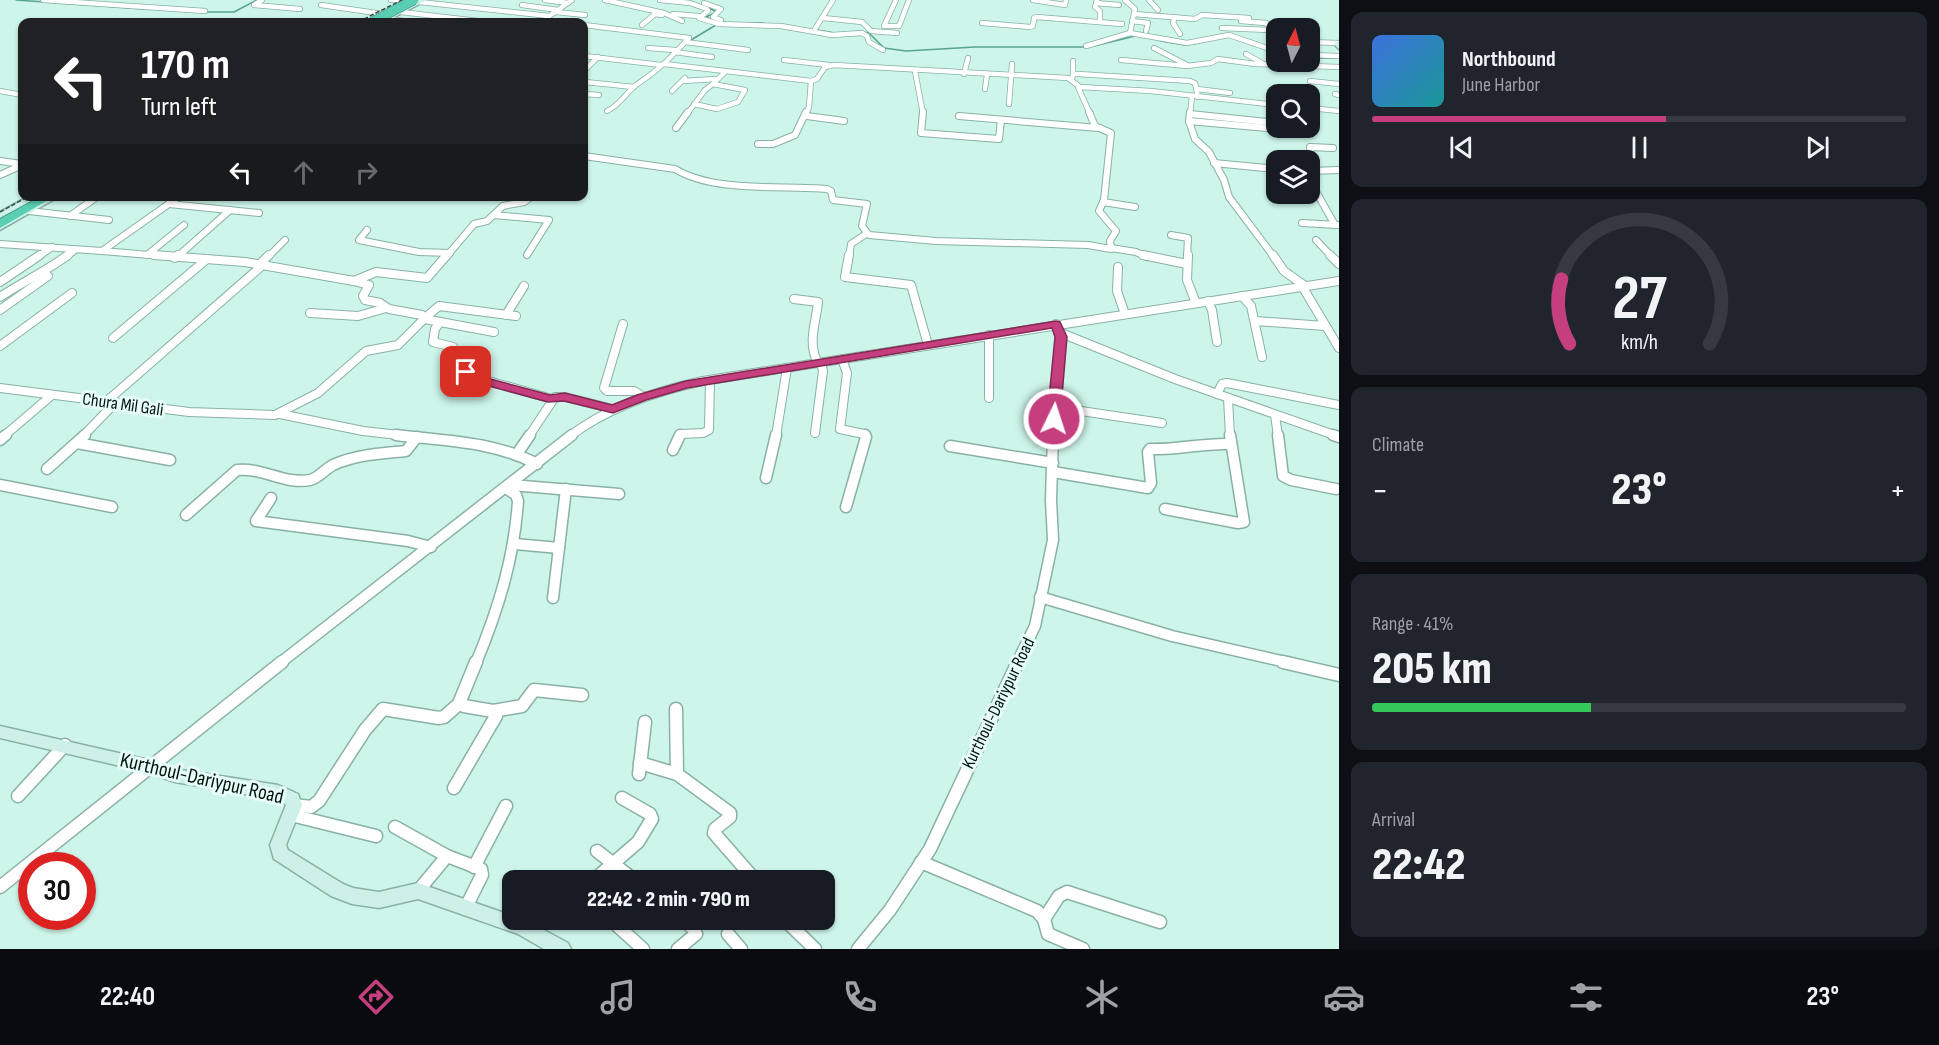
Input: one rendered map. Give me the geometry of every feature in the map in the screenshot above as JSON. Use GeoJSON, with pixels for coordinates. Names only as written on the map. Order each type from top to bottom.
{"type":"FeatureCollection","features":[{"type":"Feature","properties":{"kind":"highway"},"geometry":{"type":"LineString","coordinates":[[380,18],[416,1]]}},
{"type":"Feature","properties":{"kind":"highway"},"geometry":{"type":"LineString","coordinates":[[387,18],[416,1]]}},
{"type":"Feature","properties":{"kind":"highway"},"geometry":{"type":"LineString","coordinates":[[0,217],[32,201]]}},
{"type":"Feature","properties":{"kind":"highway"},"geometry":{"type":"LineString","coordinates":[[0,225],[41,201]]}},
{"type":"Feature","properties":{"kind":"street"},"geometry":{"type":"LineString","coordinates":[[43,0],[102,6],[205,11]]}},
{"type":"Feature","properties":{"kind":"street"},"geometry":{"type":"LineString","coordinates":[[74,3],[88,0]]}},
{"type":"Feature","properties":{"kind":"street"},"geometry":{"type":"LineString","coordinates":[[102,6],[112,0]]}},
{"type":"Feature","properties":{"kind":"street"},"geometry":{"type":"LineString","coordinates":[[130,6],[144,0]]}},
{"type":"Feature","properties":{"kind":"street"},"geometry":{"type":"LineString","coordinates":[[261,0],[254,5],[300,9]]}},
{"type":"Feature","properties":{"kind":"street"},"geometry":{"type":"LineString","coordinates":[[391,0],[399,0]]}},
{"type":"Feature","properties":{"kind":"street"},"geometry":{"type":"LineString","coordinates":[[545,0],[570,1]]}},
{"type":"Feature","properties":{"kind":"street"},"geometry":{"type":"LineString","coordinates":[[605,0],[667,14],[682,21]]}},
{"type":"Feature","properties":{"kind":"street"},"geometry":{"type":"LineString","coordinates":[[660,0],[693,4],[708,10],[706,12]]}},
{"type":"Feature","properties":{"kind":"street"},"geometry":{"type":"LineString","coordinates":[[691,0],[721,9],[712,21]]}},
{"type":"Feature","properties":{"kind":"street"},"geometry":{"type":"LineString","coordinates":[[814,30],[833,0]]}},
{"type":"Feature","properties":{"kind":"street"},"geometry":{"type":"LineString","coordinates":[[896,0],[884,26],[898,27],[909,0]]}},
{"type":"Feature","properties":{"kind":"street"},"geometry":{"type":"LineString","coordinates":[[1033,1],[1066,5],[1066,0]]}},
{"type":"Feature","properties":{"kind":"street"},"geometry":{"type":"LineString","coordinates":[[1125,0],[1134,11],[1175,17],[1266,23]]}},
{"type":"Feature","properties":{"kind":"street"},"geometry":{"type":"LineString","coordinates":[[1149,0],[1158,10]]}},
{"type":"Feature","properties":{"kind":"street"},"geometry":{"type":"LineString","coordinates":[[401,12],[416,1]]}},
{"type":"Feature","properties":{"kind":"street"},"geometry":{"type":"LineString","coordinates":[[385,16],[416,1],[531,18]]}},
{"type":"Feature","properties":{"kind":"street"},"geometry":{"type":"LineString","coordinates":[[547,18],[570,1]]}},
{"type":"Feature","properties":{"kind":"street"},"geometry":{"type":"LineString","coordinates":[[1100,22],[1100,11],[1095,7],[1096,2],[1119,5]]}},
{"type":"Feature","properties":{"kind":"street"},"geometry":{"type":"LineString","coordinates":[[321,5],[394,18]]}},
{"type":"Feature","properties":{"kind":"street"},"geometry":{"type":"LineString","coordinates":[[522,5],[585,15]]}},
{"type":"Feature","properties":{"kind":"street"},"geometry":{"type":"LineString","coordinates":[[893,6],[907,7]]}},
{"type":"Feature","properties":{"kind":"street"},"geometry":{"type":"LineString","coordinates":[[685,10],[706,12]]}},
{"type":"Feature","properties":{"kind":"street"},"geometry":{"type":"LineString","coordinates":[[1134,11],[1182,11]]}},
{"type":"Feature","properties":{"kind":"street"},"geometry":{"type":"LineString","coordinates":[[1131,33],[1134,11]]}},
{"type":"Feature","properties":{"kind":"street"},"geometry":{"type":"LineString","coordinates":[[378,18],[401,12],[453,18]]}},
{"type":"Feature","properties":{"kind":"street"},"geometry":{"type":"LineString","coordinates":[[699,16],[706,12]]}},
{"type":"Feature","properties":{"kind":"street"},"geometry":{"type":"LineString","coordinates":[[642,26],[655,14],[699,16],[712,21],[770,25],[829,34],[860,33],[866,35],[867,39],[883,50]]}},
{"type":"Feature","properties":{"kind":"street"},"geometry":{"type":"LineString","coordinates":[[658,21],[667,14]]}},
{"type":"Feature","properties":{"kind":"street"},"geometry":{"type":"LineString","coordinates":[[1197,18],[1202,15],[1249,18]]}},
{"type":"Feature","properties":{"kind":"street"},"geometry":{"type":"LineString","coordinates":[[512,16],[528,18]]}},
{"type":"Feature","properties":{"kind":"street"},"geometry":{"type":"LineString","coordinates":[[888,16],[903,17]]}},
{"type":"Feature","properties":{"kind":"street"},"geometry":{"type":"LineString","coordinates":[[982,23],[1031,27],[1035,17],[1122,24]]}},
{"type":"Feature","properties":{"kind":"street"},"geometry":{"type":"LineString","coordinates":[[1175,17],[1173,23],[1180,34]]}},
{"type":"Feature","properties":{"kind":"street"},"geometry":{"type":"LineString","coordinates":[[823,18],[862,22],[871,31],[897,33]]}},
{"type":"Feature","properties":{"kind":"street"},"geometry":{"type":"LineString","coordinates":[[1132,21],[1148,22],[1146,31]]}},
{"type":"Feature","properties":{"kind":"street"},"geometry":{"type":"LineString","coordinates":[[1215,23],[1232,35],[1266,47]]}},
{"type":"Feature","properties":{"kind":"street"},"geometry":{"type":"LineString","coordinates":[[588,25],[689,38],[651,76],[634,87],[617,106],[607,111]]}},
{"type":"Feature","properties":{"kind":"street"},"geometry":{"type":"LineString","coordinates":[[1222,28],[1266,30]]}},
{"type":"Feature","properties":{"kind":"street"},"geometry":{"type":"LineString","coordinates":[[1088,48],[1131,33],[1187,44],[1232,35]]}},
{"type":"Feature","properties":{"kind":"street"},"geometry":{"type":"LineString","coordinates":[[685,42],[748,50]]}},
{"type":"Feature","properties":{"kind":"street"},"geometry":{"type":"LineString","coordinates":[[1320,43],[1339,44]]}},
{"type":"Feature","properties":{"kind":"street"},"geometry":{"type":"LineString","coordinates":[[648,48],[712,57]]}},
{"type":"Feature","properties":{"kind":"street"},"geometry":{"type":"LineString","coordinates":[[1154,48],[1189,66]]}},
{"type":"Feature","properties":{"kind":"street"},"geometry":{"type":"LineString","coordinates":[[1246,54],[1265,64]]}},
{"type":"Feature","properties":{"kind":"street"},"geometry":{"type":"LineString","coordinates":[[1320,55],[1339,56]]}},
{"type":"Feature","properties":{"kind":"street"},"geometry":{"type":"LineString","coordinates":[[588,56],[811,81],[817,79],[822,68],[830,65]]}},
{"type":"Feature","properties":{"kind":"street"},"geometry":{"type":"LineString","coordinates":[[588,67],[598,57]]}},
{"type":"Feature","properties":{"kind":"street"},"geometry":{"type":"LineString","coordinates":[[964,74],[968,58]]}},
{"type":"Feature","properties":{"kind":"street"},"geometry":{"type":"LineString","coordinates":[[1121,60],[1157,65],[1189,66],[1214,63],[1218,59],[1338,68]]}},
{"type":"Feature","properties":{"kind":"street"},"geometry":{"type":"LineString","coordinates":[[784,60],[964,74],[1162,79],[1194,82],[1197,89],[1190,117],[1195,139],[1209,152],[1224,180],[1229,197],[1254,227],[1284,271],[1301,285],[1339,348]]}},
{"type":"Feature","properties":{"kind":"street"},"geometry":{"type":"LineString","coordinates":[[1232,60],[1235,68]]}},
{"type":"Feature","properties":{"kind":"street"},"geometry":{"type":"LineString","coordinates":[[1072,61],[1073,77],[1095,126],[1098,128]]}},
{"type":"Feature","properties":{"kind":"street"},"geometry":{"type":"LineString","coordinates":[[946,62],[946,72]]}},
{"type":"Feature","properties":{"kind":"street"},"geometry":{"type":"LineString","coordinates":[[922,63],[923,71]]}},
{"type":"Feature","properties":{"kind":"street"},"geometry":{"type":"LineString","coordinates":[[1009,105],[1012,64]]}},
{"type":"Feature","properties":{"kind":"street"},"geometry":{"type":"LineString","coordinates":[[1157,65],[1162,79]]}},
{"type":"Feature","properties":{"kind":"street"},"geometry":{"type":"LineString","coordinates":[[672,91],[695,68]]}},
{"type":"Feature","properties":{"kind":"street"},"geometry":{"type":"LineString","coordinates":[[676,128],[694,104],[726,71]]}},
{"type":"Feature","properties":{"kind":"street"},"geometry":{"type":"LineString","coordinates":[[915,71],[915,84],[923,111],[920,123],[921,133],[999,139],[1001,120]]}},
{"type":"Feature","properties":{"kind":"street"},"geometry":{"type":"LineString","coordinates":[[985,89],[987,75]]}},
{"type":"Feature","properties":{"kind":"street"},"geometry":{"type":"LineString","coordinates":[[683,81],[715,82],[745,92],[740,101],[731,106],[715,109],[694,104]]}},
{"type":"Feature","properties":{"kind":"street"},"geometry":{"type":"LineString","coordinates":[[758,144],[773,144],[794,136],[807,116],[811,81]]}},
{"type":"Feature","properties":{"kind":"street"},"geometry":{"type":"LineString","coordinates":[[1310,81],[1339,84]]}},
{"type":"Feature","properties":{"kind":"street"},"geometry":{"type":"LineString","coordinates":[[588,82],[634,87]]}},
{"type":"Feature","properties":{"kind":"street"},"geometry":{"type":"LineString","coordinates":[[1078,87],[1266,104]]}},
{"type":"Feature","properties":{"kind":"street"},"geometry":{"type":"LineString","coordinates":[[1197,89],[1230,93]]}},
{"type":"Feature","properties":{"kind":"street"},"geometry":{"type":"LineString","coordinates":[[0,91],[18,94]]}},
{"type":"Feature","properties":{"kind":"street"},"geometry":{"type":"LineString","coordinates":[[588,94],[599,95]]}},
{"type":"Feature","properties":{"kind":"street"},"geometry":{"type":"LineString","coordinates":[[1320,109],[1339,111]]}},
{"type":"Feature","properties":{"kind":"street"},"geometry":{"type":"LineString","coordinates":[[807,116],[844,121]]}},
{"type":"Feature","properties":{"kind":"street"},"geometry":{"type":"LineString","coordinates":[[959,116],[1098,128],[1111,134],[1100,213],[1116,231],[1110,241],[1111,249]]}},
{"type":"Feature","properties":{"kind":"street"},"geometry":{"type":"LineString","coordinates":[[1190,117],[1266,122]]}},
{"type":"Feature","properties":{"kind":"street"},"geometry":{"type":"LineString","coordinates":[[1190,117],[1266,127]]}},
{"type":"Feature","properties":{"kind":"street"},"geometry":{"type":"LineString","coordinates":[[1310,150],[1310,147],[1333,148]]}},
{"type":"Feature","properties":{"kind":"street"},"geometry":{"type":"LineString","coordinates":[[588,157],[675,169],[679,175],[702,181],[830,189],[833,200],[867,204],[861,227],[866,234]]}},
{"type":"Feature","properties":{"kind":"street"},"geometry":{"type":"LineString","coordinates":[[0,161],[18,165]]}},
{"type":"Feature","properties":{"kind":"street"},"geometry":{"type":"LineString","coordinates":[[1214,163],[1266,168]]}},
{"type":"Feature","properties":{"kind":"street"},"geometry":{"type":"LineString","coordinates":[[0,175],[18,166]]}},
{"type":"Feature","properties":{"kind":"street"},"geometry":{"type":"LineString","coordinates":[[1320,171],[1339,170]]}},
{"type":"Feature","properties":{"kind":"street"},"geometry":{"type":"LineString","coordinates":[[1320,197],[1337,225]]}},
{"type":"Feature","properties":{"kind":"street"},"geometry":{"type":"LineString","coordinates":[[0,217],[27,201]]}},
{"type":"Feature","properties":{"kind":"street"},"geometry":{"type":"LineString","coordinates":[[0,225],[47,201]]}},
{"type":"Feature","properties":{"kind":"street"},"geometry":{"type":"LineString","coordinates":[[70,216],[91,201]]}},
{"type":"Feature","properties":{"kind":"street"},"geometry":{"type":"LineString","coordinates":[[102,251],[173,201]]}},
{"type":"Feature","properties":{"kind":"street"},"geometry":{"type":"LineString","coordinates":[[354,281],[376,272],[427,278],[474,224],[494,215],[503,206],[525,201]]}},
{"type":"Feature","properties":{"kind":"street"},"geometry":{"type":"LineString","coordinates":[[1103,202],[1135,207]]}},
{"type":"Feature","properties":{"kind":"street"},"geometry":{"type":"LineString","coordinates":[[169,204],[259,213]]}},
{"type":"Feature","properties":{"kind":"street"},"geometry":{"type":"LineString","coordinates":[[175,258],[230,210]]}},
{"type":"Feature","properties":{"kind":"street"},"geometry":{"type":"LineString","coordinates":[[29,211],[109,220]]}},
{"type":"Feature","properties":{"kind":"street"},"geometry":{"type":"LineString","coordinates":[[494,215],[549,220],[527,255]]}},
{"type":"Feature","properties":{"kind":"street"},"geometry":{"type":"LineString","coordinates":[[1302,223],[1337,225]]}},
{"type":"Feature","properties":{"kind":"street"},"geometry":{"type":"LineString","coordinates":[[147,255],[184,225]]}},
{"type":"Feature","properties":{"kind":"street"},"geometry":{"type":"LineString","coordinates":[[367,230],[359,240],[419,252],[450,253]]}},
{"type":"Feature","properties":{"kind":"street"},"geometry":{"type":"LineString","coordinates":[[928,345],[912,286],[844,276],[851,244],[866,234],[928,241],[1092,244],[1111,249],[1188,258]]}},
{"type":"Feature","properties":{"kind":"street"},"geometry":{"type":"LineString","coordinates":[[1171,235],[1188,238],[1188,291],[1196,303]]}},
{"type":"Feature","properties":{"kind":"street"},"geometry":{"type":"LineString","coordinates":[[47,469],[77,443],[111,402],[262,264],[285,240]]}},
{"type":"Feature","properties":{"kind":"street"},"geometry":{"type":"LineString","coordinates":[[1316,240],[1339,264]]}},
{"type":"Feature","properties":{"kind":"street"},"geometry":{"type":"LineString","coordinates":[[0,244],[262,264],[369,285],[363,299],[380,303],[386,308],[440,322],[494,332]]}},
{"type":"Feature","properties":{"kind":"street"},"geometry":{"type":"LineString","coordinates":[[0,282],[52,247]]}},
{"type":"Feature","properties":{"kind":"street"},"geometry":{"type":"LineString","coordinates":[[0,297],[31,277],[46,271],[75,250]]}},
{"type":"Feature","properties":{"kind":"street"},"geometry":{"type":"LineString","coordinates":[[113,338],[207,259]]}},
{"type":"Feature","properties":{"kind":"street"},"geometry":{"type":"LineString","coordinates":[[1118,267],[1117,287],[1120,306],[1125,314]]}},
{"type":"Feature","properties":{"kind":"street"},"geometry":{"type":"LineString","coordinates":[[0,310],[49,275],[46,271]]}},
{"type":"Feature","properties":{"kind":"street"},"geometry":{"type":"LineString","coordinates":[[0,887],[149,766],[578,430],[613,409],[644,397],[710,380],[989,335],[1058,329],[1125,314],[1301,285],[1339,281]]}},
{"type":"Feature","properties":{"kind":"street"},"geometry":{"type":"LineString","coordinates":[[506,315],[524,286]]}},
{"type":"Feature","properties":{"kind":"street"},"geometry":{"type":"LineString","coordinates":[[0,346],[72,293]]}},
{"type":"Feature","properties":{"kind":"street"},"geometry":{"type":"LineString","coordinates":[[1242,296],[1250,304],[1262,357]]}},
{"type":"Feature","properties":{"kind":"street"},"geometry":{"type":"LineString","coordinates":[[794,299],[818,303],[811,351],[823,371],[815,433]]}},
{"type":"Feature","properties":{"kind":"street"},"geometry":{"type":"LineString","coordinates":[[1208,301],[1212,310],[1217,342]]}},
{"type":"Feature","properties":{"kind":"street"},"geometry":{"type":"LineString","coordinates":[[276,415],[318,393],[366,351],[398,345],[439,306],[516,316]]}},
{"type":"Feature","properties":{"kind":"street"},"geometry":{"type":"LineString","coordinates":[[310,313],[358,316],[386,308]]}},
{"type":"Feature","properties":{"kind":"street"},"geometry":{"type":"LineString","coordinates":[[1255,321],[1325,326]]}},
{"type":"Feature","properties":{"kind":"street"},"geometry":{"type":"LineString","coordinates":[[440,322],[435,329],[432,341],[453,347],[453,355],[462,359],[466,372],[471,376],[552,399]]}},
{"type":"Feature","properties":{"kind":"street"},"geometry":{"type":"LineString","coordinates":[[623,324],[604,388],[607,391],[634,391],[644,397]]}},
{"type":"Feature","properties":{"kind":"street"},"geometry":{"type":"LineString","coordinates":[[1058,329],[1156,372],[1339,437]]}},
{"type":"Feature","properties":{"kind":"street","name":"Kurthoul-Dariypur Road"},"geometry":{"type":"LineString","coordinates":[[858,949],[890,910],[921,862],[1030,640],[1052,549],[1051,500],[1058,329]]}},
{"type":"Feature","properties":{"kind":"street"},"geometry":{"type":"LineString","coordinates":[[989,335],[989,398]]}},
{"type":"Feature","properties":{"kind":"street"},"geometry":{"type":"LineString","coordinates":[[842,359],[847,373],[839,428],[842,431],[864,434],[866,437],[846,507]]}},
{"type":"Feature","properties":{"kind":"street"},"geometry":{"type":"LineString","coordinates":[[766,478],[778,428],[787,368]]}},
{"type":"Feature","properties":{"kind":"street"},"geometry":{"type":"LineString","coordinates":[[673,450],[680,434],[703,433],[709,430],[710,380]]}},
{"type":"Feature","properties":{"kind":"street"},"geometry":{"type":"LineString","coordinates":[[1217,394],[1222,384],[1227,382],[1339,405]]}},
{"type":"Feature","properties":{"kind":"street"},"geometry":{"type":"LineString","coordinates":[[0,396],[4,388]]}},
{"type":"Feature","properties":{"kind":"street","name":"Chura Mil Gali"},"geometry":{"type":"LineString","coordinates":[[4,388],[189,412],[276,415],[363,431],[496,447],[537,464]]}},
{"type":"Feature","properties":{"kind":"street"},"geometry":{"type":"LineString","coordinates":[[0,440],[52,394]]}},
{"type":"Feature","properties":{"kind":"street"},"geometry":{"type":"LineString","coordinates":[[517,454],[552,399],[557,396],[613,409]]}},
{"type":"Feature","properties":{"kind":"street"},"geometry":{"type":"LineString","coordinates":[[1165,509],[1243,523],[1230,444],[1228,398]]}},
{"type":"Feature","properties":{"kind":"street"},"geometry":{"type":"LineString","coordinates":[[1054,407],[1162,423]]}},
{"type":"Feature","properties":{"kind":"street"},"geometry":{"type":"LineString","coordinates":[[1275,415],[1284,476],[1292,480],[1336,489]]}},
{"type":"Feature","properties":{"kind":"street"},"geometry":{"type":"LineString","coordinates":[[186,515],[237,470],[247,469],[294,479],[311,480],[334,464],[389,451],[406,451],[417,437]]}},
{"type":"Feature","properties":{"kind":"street"},"geometry":{"type":"LineString","coordinates":[[77,443],[170,460]]}},
{"type":"Feature","properties":{"kind":"street"},"geometry":{"type":"LineString","coordinates":[[950,446],[1148,488],[1150,483],[1148,452],[1150,449],[1177,450],[1184,446],[1206,443],[1230,444]]}},
{"type":"Feature","properties":{"kind":"street"},"geometry":{"type":"LineString","coordinates":[[0,485],[112,507]]}},
{"type":"Feature","properties":{"kind":"street"},"geometry":{"type":"LineString","coordinates":[[509,486],[619,494]]}},
{"type":"Feature","properties":{"kind":"street"},"geometry":{"type":"LineString","coordinates":[[292,810],[319,802],[351,751],[383,709],[439,718],[444,717],[460,703],[480,658],[499,605],[514,544],[518,501],[509,486]]}},
{"type":"Feature","properties":{"kind":"street"},"geometry":{"type":"LineString","coordinates":[[553,598],[566,489]]}},
{"type":"Feature","properties":{"kind":"street"},"geometry":{"type":"LineString","coordinates":[[271,498],[256,519],[257,522],[408,541],[431,547]]}},
{"type":"Feature","properties":{"kind":"street"},"geometry":{"type":"LineString","coordinates":[[514,544],[559,548]]}},
{"type":"Feature","properties":{"kind":"street"},"geometry":{"type":"LineString","coordinates":[[1040,597],[1172,636],[1339,675]]}},
{"type":"Feature","properties":{"kind":"street"},"geometry":{"type":"LineString","coordinates":[[460,703],[464,706],[493,711],[522,706],[534,690],[582,695]]}},
{"type":"Feature","properties":{"kind":"street"},"geometry":{"type":"LineString","coordinates":[[676,709],[677,774]]}},
{"type":"Feature","properties":{"kind":"street"},"geometry":{"type":"LineString","coordinates":[[454,788],[495,719],[496,713],[493,711]]}},
{"type":"Feature","properties":{"kind":"street"},"geometry":{"type":"LineString","coordinates":[[645,723],[639,768],[677,774],[730,813],[729,818],[714,832],[746,870]]}},
{"type":"Feature","properties":{"kind":"street","name":"Kurthoul-Dariypur Road"},"geometry":{"type":"LineString","coordinates":[[0,732],[149,766],[173,775],[241,784],[282,793],[292,800],[292,810],[278,845],[280,854],[337,890],[352,896],[379,900],[418,891]]}},
{"type":"Feature","properties":{"kind":"street"},"geometry":{"type":"LineString","coordinates":[[18,796],[64,745]]}},
{"type":"Feature","properties":{"kind":"street"},"geometry":{"type":"LineString","coordinates":[[606,870],[638,842],[652,817],[622,798]]}},
{"type":"Feature","properties":{"kind":"street"},"geometry":{"type":"LineString","coordinates":[[474,867],[506,806]]}},
{"type":"Feature","properties":{"kind":"street"},"geometry":{"type":"LineString","coordinates":[[292,810],[376,836]]}},
{"type":"Feature","properties":{"kind":"street"},"geometry":{"type":"LineString","coordinates":[[395,827],[447,856],[481,869],[482,873],[465,909]]}},
{"type":"Feature","properties":{"kind":"street"},"geometry":{"type":"LineString","coordinates":[[597,851],[621,870]]}},
{"type":"Feature","properties":{"kind":"street"},"geometry":{"type":"LineString","coordinates":[[447,856],[418,891],[523,927],[562,949]]}},
{"type":"Feature","properties":{"kind":"street"},"geometry":{"type":"LineString","coordinates":[[921,862],[1031,908],[1044,919],[1048,934],[1083,949]]}},
{"type":"Feature","properties":{"kind":"street"},"geometry":{"type":"LineString","coordinates":[[1044,919],[1059,896],[1067,892],[1160,922]]}},
{"type":"Feature","properties":{"kind":"street"},"geometry":{"type":"LineString","coordinates":[[622,930],[643,949]]}},
{"type":"Feature","properties":{"kind":"street"},"geometry":{"type":"LineString","coordinates":[[679,949],[695,936],[696,933],[693,930]]}},
{"type":"Feature","properties":{"kind":"street"},"geometry":{"type":"LineString","coordinates":[[795,930],[815,949]]}},
{"type":"Feature","properties":{"kind":"street"},"geometry":{"type":"LineString","coordinates":[[728,934],[741,949]]}},
{"type":"Feature","properties":{"kind":"waterway"},"geometry":{"type":"LineString","coordinates":[[16,0],[145,9]]}},
{"type":"Feature","properties":{"kind":"waterway"},"geometry":{"type":"LineString","coordinates":[[205,12],[234,12],[257,0]]}},
{"type":"Feature","properties":{"kind":"waterway"},"geometry":{"type":"LineString","coordinates":[[705,6],[717,12],[706,17],[710,19]]}},
{"type":"Feature","properties":{"kind":"waterway"},"geometry":{"type":"LineString","coordinates":[[745,23],[763,23]]}},
{"type":"Feature","properties":{"kind":"waterway"},"geometry":{"type":"LineString","coordinates":[[691,40],[716,25]]}},
{"type":"Feature","properties":{"kind":"waterway"},"geometry":{"type":"LineString","coordinates":[[817,30],[835,33]]}},
{"type":"Feature","properties":{"kind":"waterway"},"geometry":{"type":"LineString","coordinates":[[864,32],[869,33],[884,48],[906,51],[975,47],[1085,47]]}},
{"type":"Feature","properties":{"kind":"waterway"},"geometry":{"type":"LineString","coordinates":[[1094,46],[1135,36]]}},
{"type":"Feature","properties":{"kind":"waterway"},"geometry":{"type":"LineString","coordinates":[[1161,41],[1185,45],[1199,43]]}},
{"type":"Feature","properties":{"kind":"waterway"},"geometry":{"type":"LineString","coordinates":[[1320,58],[1339,58]]}},
{"type":"Feature","properties":{"kind":"railway"},"geometry":{"type":"LineString","coordinates":[[366,18],[402,0]]}},
{"type":"Feature","properties":{"kind":"railway"},"geometry":{"type":"LineString","coordinates":[[0,212],[20,201]]}},
{"type":"Feature","properties":{"kind":"route"},"geometry":{"type":"LineString","coordinates":[[466,372],[483,380],[552,399],[557,396],[565,397],[613,409],[641,397],[686,384],[1056,324],[1061,333],[1061,343],[1058,355],[1054,419]]}}]}
